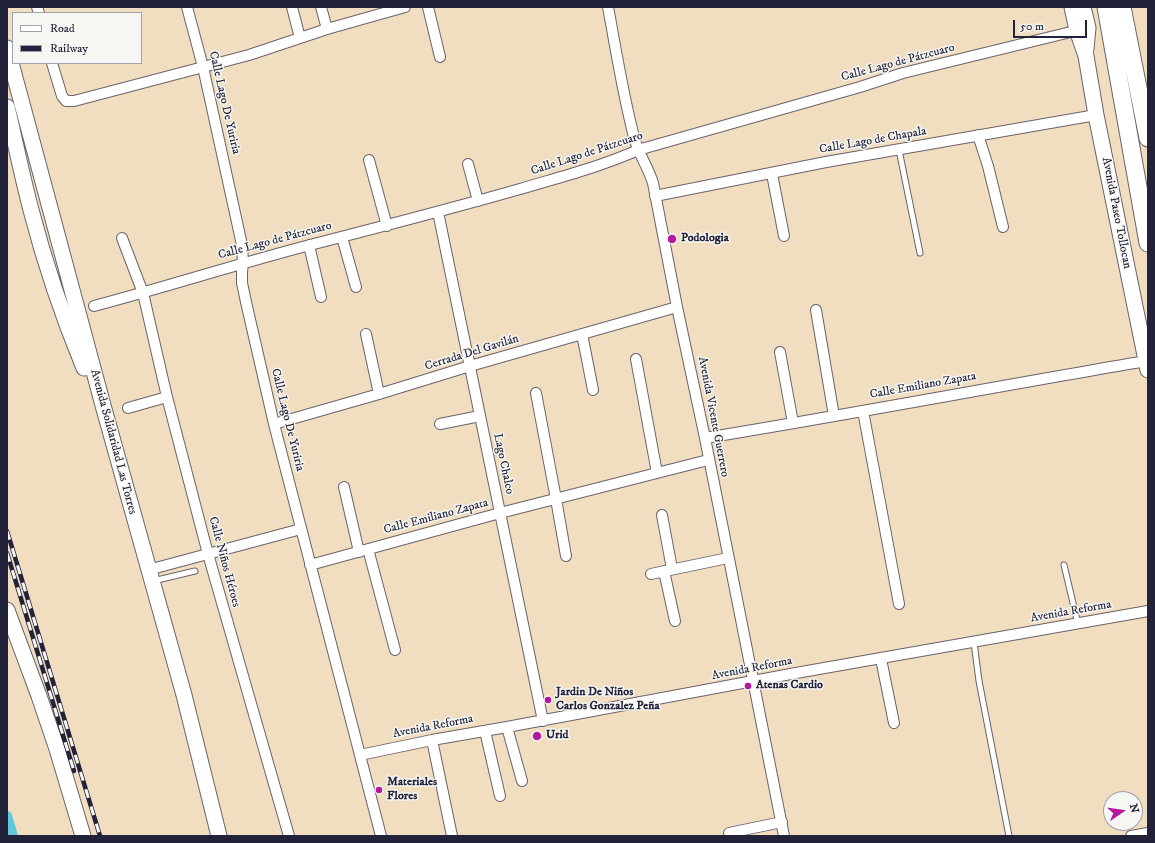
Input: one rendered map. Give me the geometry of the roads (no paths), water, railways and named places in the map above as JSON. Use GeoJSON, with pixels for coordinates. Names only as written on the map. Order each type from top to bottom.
{"type":"FeatureCollection","features":[{"type":"Feature","properties":{"kind":"highway"},"geometry":{"type":"LineString","coordinates":[[1106,7],[1148,243]]}},
{"type":"Feature","properties":{"kind":"highway"},"geometry":{"type":"LineString","coordinates":[[1122,7],[1148,138]]}},
{"type":"Feature","properties":{"kind":"main road","name":"Avenida Paseo Tollocan"},"geometry":{"type":"LineString","coordinates":[[1072,7],[1082,29]]}},
{"type":"Feature","properties":{"kind":"main road","name":"Avenida Paseo Tollocan"},"geometry":{"type":"LineString","coordinates":[[1083,7],[1082,29],[1096,115],[1147,365]]}},
{"type":"Feature","properties":{"kind":"main road","name":"Avenida Solidaridad Las Torres"},"geometry":{"type":"LineString","coordinates":[[7,48],[104,409],[184,695],[219,836]]}},
{"type":"Feature","properties":{"kind":"main road"},"geometry":{"type":"LineString","coordinates":[[7,107],[31,210],[42,247],[68,327],[84,367],[104,409]]}},
{"type":"Feature","properties":{"kind":"main road"},"geometry":{"type":"LineString","coordinates":[[7,610],[39,696],[83,836]]}},
{"type":"Feature","properties":{"kind":"street","name":"Calle Lago De Yuriria"},"geometry":{"type":"LineString","coordinates":[[187,7],[203,68],[241,238],[243,263],[242,283],[274,424],[381,836]]}},
{"type":"Feature","properties":{"kind":"street"},"geometry":{"type":"LineString","coordinates":[[292,7],[300,38]]}},
{"type":"Feature","properties":{"kind":"street"},"geometry":{"type":"LineString","coordinates":[[321,7],[327,29]]}},
{"type":"Feature","properties":{"kind":"street"},"geometry":{"type":"LineString","coordinates":[[52,64],[60,92],[64,99],[66,101],[74,101],[249,55],[327,29],[404,7]]}},
{"type":"Feature","properties":{"kind":"street"},"geometry":{"type":"LineString","coordinates":[[428,7],[440,57]]}},
{"type":"Feature","properties":{"kind":"street","name":"Avenida Vicente Guerrero"},"geometry":{"type":"LineString","coordinates":[[608,7],[630,119],[638,150],[650,172],[705,438],[708,460],[784,836]]}},
{"type":"Feature","properties":{"kind":"street","name":"Calle Lago de Pátzcuaro"},"geometry":{"type":"LineString","coordinates":[[94,306],[243,263],[478,201],[594,167],[638,150],[904,73],[1082,29]]}},
{"type":"Feature","properties":{"kind":"street","name":"Calle Lago de Chapala"},"geometry":{"type":"LineString","coordinates":[[655,196],[772,174],[826,162],[1096,115]]}},
{"type":"Feature","properties":{"kind":"street"},"geometry":{"type":"LineString","coordinates":[[978,135],[1003,227]]}},
{"type":"Feature","properties":{"kind":"street"},"geometry":{"type":"LineString","coordinates":[[369,160],[387,226]]}},
{"type":"Feature","properties":{"kind":"street"},"geometry":{"type":"LineString","coordinates":[[468,164],[478,201]]}},
{"type":"Feature","properties":{"kind":"street"},"geometry":{"type":"LineString","coordinates":[[772,174],[784,236]]}},
{"type":"Feature","properties":{"kind":"street","name":"Lago Chalco"},"geometry":{"type":"LineString","coordinates":[[438,212],[543,721]]}},
{"type":"Feature","properties":{"kind":"street"},"geometry":{"type":"LineString","coordinates":[[342,237],[356,287]]}},
{"type":"Feature","properties":{"kind":"street","name":"Calle Niños Héroes"},"geometry":{"type":"LineString","coordinates":[[122,238],[143,293],[167,397],[208,554],[289,836]]}},
{"type":"Feature","properties":{"kind":"street"},"geometry":{"type":"LineString","coordinates":[[309,245],[321,297]]}},
{"type":"Feature","properties":{"kind":"street","name":"Cerrada Del Gavilán"},"geometry":{"type":"LineString","coordinates":[[274,424],[677,307]]}},
{"type":"Feature","properties":{"kind":"street"},"geometry":{"type":"LineString","coordinates":[[816,310],[834,416]]}},
{"type":"Feature","properties":{"kind":"street"},"geometry":{"type":"LineString","coordinates":[[366,334],[379,394]]}},
{"type":"Feature","properties":{"kind":"street"},"geometry":{"type":"LineString","coordinates":[[582,334],[593,390]]}},
{"type":"Feature","properties":{"kind":"street"},"geometry":{"type":"LineString","coordinates":[[780,352],[792,424]]}},
{"type":"Feature","properties":{"kind":"street"},"geometry":{"type":"LineString","coordinates":[[636,359],[657,474]]}},
{"type":"Feature","properties":{"kind":"street","name":"Calle Emiliano Zapata"},"geometry":{"type":"LineString","coordinates":[[705,438],[792,424],[1013,383],[1147,365]]}},
{"type":"Feature","properties":{"kind":"street"},"geometry":{"type":"LineString","coordinates":[[536,393],[566,556]]}},
{"type":"Feature","properties":{"kind":"street"},"geometry":{"type":"LineString","coordinates":[[128,408],[167,397]]}},
{"type":"Feature","properties":{"kind":"street"},"geometry":{"type":"LineString","coordinates":[[863,411],[899,604]]}},
{"type":"Feature","properties":{"kind":"street"},"geometry":{"type":"LineString","coordinates":[[440,424],[480,416]]}},
{"type":"Feature","properties":{"kind":"street","name":"Calle Emiliano Zapata"},"geometry":{"type":"LineString","coordinates":[[310,565],[500,513],[708,460]]}},
{"type":"Feature","properties":{"kind":"street"},"geometry":{"type":"LineString","coordinates":[[344,487],[395,650]]}},
{"type":"Feature","properties":{"kind":"street"},"geometry":{"type":"LineString","coordinates":[[662,515],[675,621]]}},
{"type":"Feature","properties":{"kind":"street"},"geometry":{"type":"LineString","coordinates":[[150,576],[208,554],[301,529]]}},
{"type":"Feature","properties":{"kind":"street"},"geometry":{"type":"LineString","coordinates":[[651,574],[728,558]]}},
{"type":"Feature","properties":{"kind":"street","name":"Avenida Reforma"},"geometry":{"type":"LineString","coordinates":[[360,755],[432,740],[1148,611]]}},
{"type":"Feature","properties":{"kind":"street"},"geometry":{"type":"LineString","coordinates":[[881,659],[894,723]]}},
{"type":"Feature","properties":{"kind":"street"},"geometry":{"type":"LineString","coordinates":[[507,727],[522,781]]}},
{"type":"Feature","properties":{"kind":"street"},"geometry":{"type":"LineString","coordinates":[[486,731],[500,796]]}},
{"type":"Feature","properties":{"kind":"street"},"geometry":{"type":"LineString","coordinates":[[432,740],[452,836]]}},
{"type":"Feature","properties":{"kind":"street"},"geometry":{"type":"LineString","coordinates":[[728,833],[782,822]]}},
{"type":"Feature","properties":{"kind":"street"},"geometry":{"type":"LineString","coordinates":[[1131,836],[1145,834]]}},
{"type":"Feature","properties":{"kind":"lane"},"geometry":{"type":"LineString","coordinates":[[899,150],[920,253]]}},
{"type":"Feature","properties":{"kind":"lane"},"geometry":{"type":"LineString","coordinates":[[1064,565],[1078,624]]}},
{"type":"Feature","properties":{"kind":"lane"},"geometry":{"type":"LineString","coordinates":[[150,576],[195,571]]}},
{"type":"Feature","properties":{"kind":"lane"},"geometry":{"type":"LineString","coordinates":[[974,642],[979,681],[1009,836]]}},
{"type":"Feature","properties":{"kind":"waterway"},"geometry":{"type":"LineString","coordinates":[[7,816],[13,836]]}},
{"type":"Feature","properties":{"kind":"railway"},"geometry":{"type":"LineString","coordinates":[[7,531],[100,836]]}},
{"type":"Feature","properties":{"kind":"railway"},"geometry":{"type":"LineString","coordinates":[[7,553],[74,771]]}},
{"type":"Feature","properties":{"kind":"place","name":"Podologia"},"geometry":{"type":"Point","coordinates":[672,239]}},
{"type":"Feature","properties":{"kind":"place","name":"Atenas Cardio"},"geometry":{"type":"Point","coordinates":[748,686]}},
{"type":"Feature","properties":{"kind":"place","name":"Jardin De Niños Carlos Gonzalez Peña"},"geometry":{"type":"Point","coordinates":[548,700]}},
{"type":"Feature","properties":{"kind":"place","name":"Urid"},"geometry":{"type":"Point","coordinates":[537,736]}},
{"type":"Feature","properties":{"kind":"place","name":"Materiales Flores"},"geometry":{"type":"Point","coordinates":[379,790]}}]}
